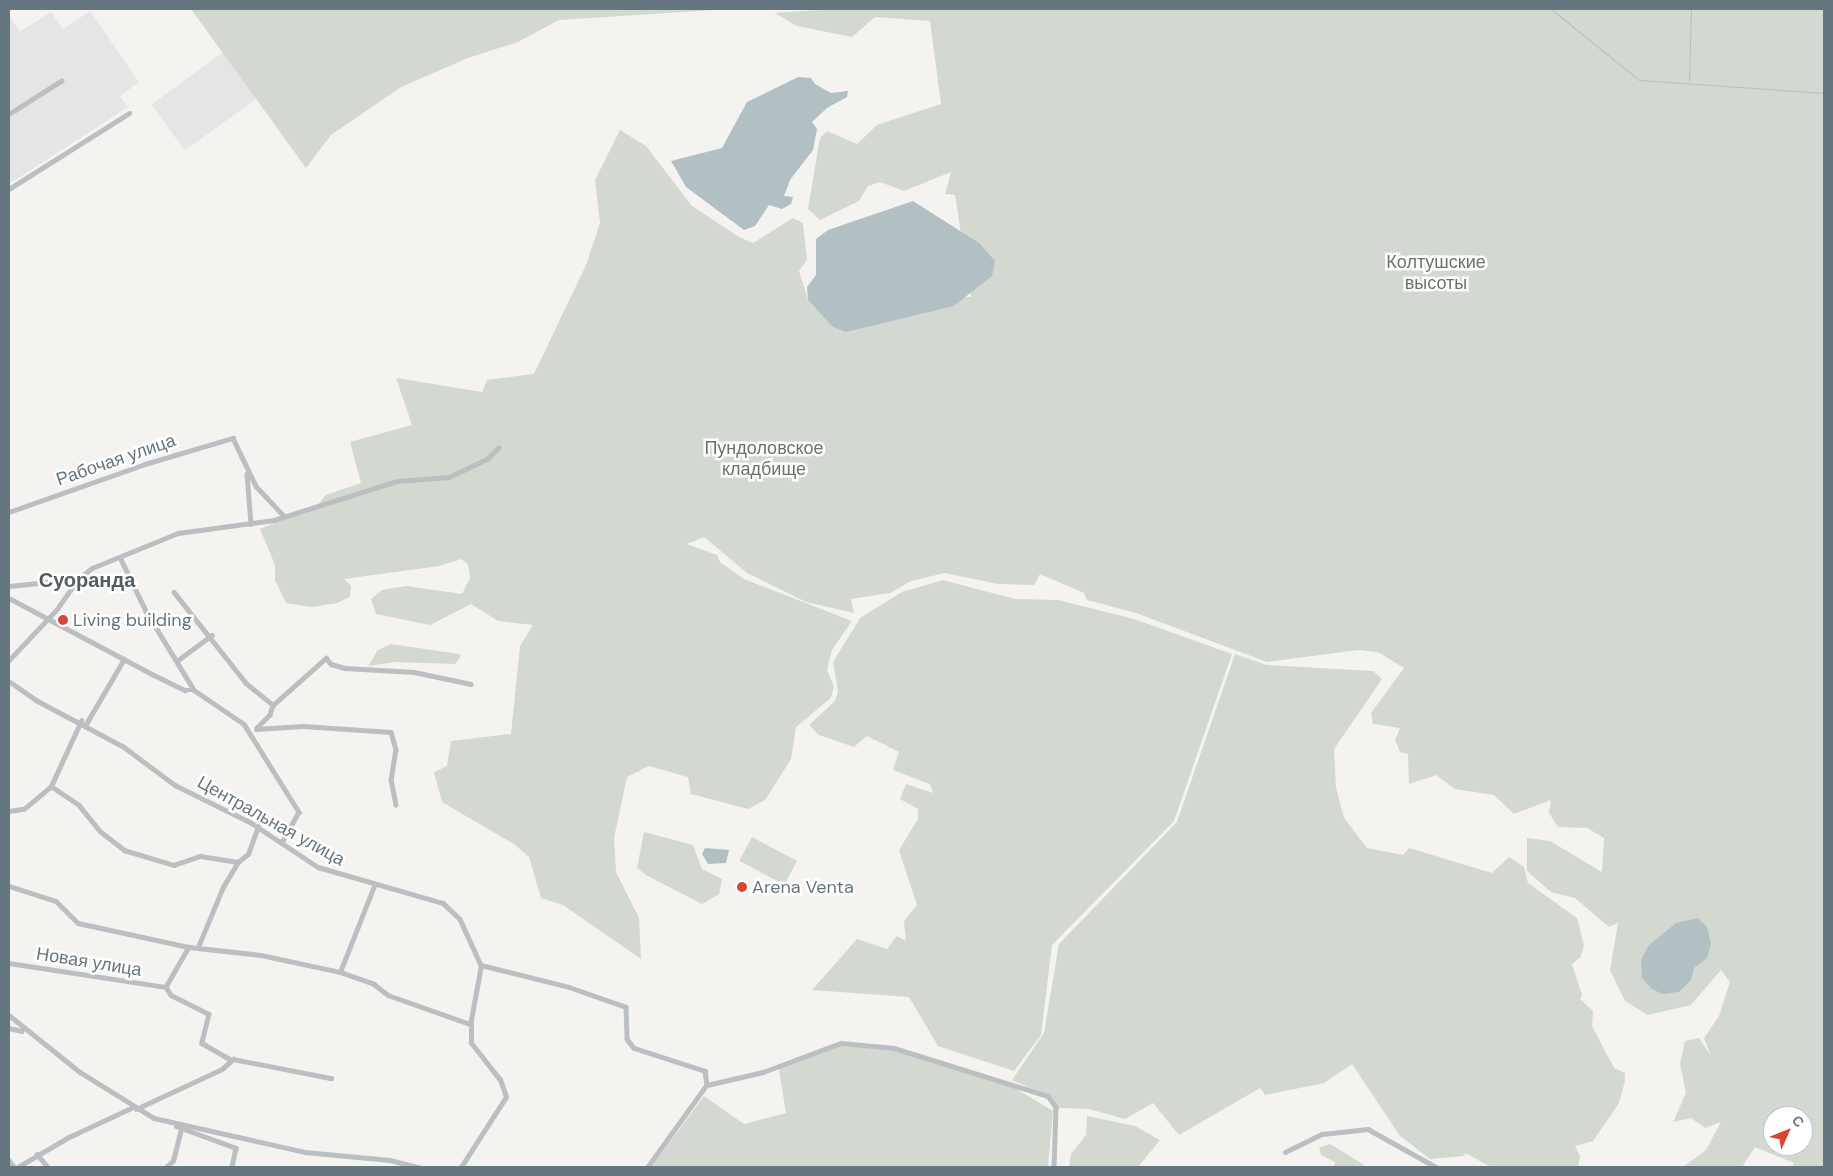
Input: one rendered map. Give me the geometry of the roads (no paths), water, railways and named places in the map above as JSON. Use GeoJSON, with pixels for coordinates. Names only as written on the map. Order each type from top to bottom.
{"type":"FeatureCollection","features":[{"type":"Feature","properties":{"kind":"street"},"geometry":{"type":"LineString","coordinates":[[9,114],[61,81]]}},
{"type":"Feature","properties":{"kind":"street"},"geometry":{"type":"LineString","coordinates":[[9,189],[129,113]]}},
{"type":"Feature","properties":{"kind":"street","name":"Рабочая улица"},"geometry":{"type":"LineString","coordinates":[[9,512],[145,464],[233,438],[247,471]]}},
{"type":"Feature","properties":{"kind":"street"},"geometry":{"type":"LineString","coordinates":[[9,660],[47,621],[78,579],[92,568],[178,533],[251,524],[284,516],[376,486],[449,478],[487,459],[498,448]]}},
{"type":"Feature","properties":{"kind":"street"},"geometry":{"type":"LineString","coordinates":[[247,471],[284,516]]}},
{"type":"Feature","properties":{"kind":"street"},"geometry":{"type":"LineString","coordinates":[[247,471],[251,524]]}},
{"type":"Feature","properties":{"kind":"street"},"geometry":{"type":"LineString","coordinates":[[120,557],[146,611],[178,660],[194,690],[254,729],[303,726],[391,732],[396,749],[391,779],[396,805]]}},
{"type":"Feature","properties":{"kind":"street"},"geometry":{"type":"LineString","coordinates":[[9,586],[78,579]]}},
{"type":"Feature","properties":{"kind":"street"},"geometry":{"type":"LineString","coordinates":[[174,592],[212,635],[246,683],[273,705]]}},
{"type":"Feature","properties":{"kind":"street"},"geometry":{"type":"LineString","coordinates":[[9,598],[47,621],[185,690],[194,690]]}},
{"type":"Feature","properties":{"kind":"street"},"geometry":{"type":"LineString","coordinates":[[178,660],[212,635]]}},
{"type":"Feature","properties":{"kind":"street"},"geometry":{"type":"LineString","coordinates":[[282,843],[299,812],[254,744],[254,729],[270,715],[273,705],[326,658],[331,664],[345,668],[414,672],[471,684]]}},
{"type":"Feature","properties":{"kind":"street"},"geometry":{"type":"LineString","coordinates":[[86,724],[124,659]]}},
{"type":"Feature","properties":{"kind":"street","name":"Центральная улица"},"geometry":{"type":"LineString","coordinates":[[9,681],[36,700],[86,724],[175,785],[258,827],[318,867],[374,886],[425,896],[452,908],[481,965]]}},
{"type":"Feature","properties":{"kind":"street"},"geometry":{"type":"LineString","coordinates":[[9,811],[24,809],[52,786],[81,721]]}},
{"type":"Feature","properties":{"kind":"street"},"geometry":{"type":"LineString","coordinates":[[52,786],[79,805],[100,831],[124,850],[174,865],[200,856],[238,862]]}},
{"type":"Feature","properties":{"kind":"street"},"geometry":{"type":"LineString","coordinates":[[198,947],[223,887],[238,862],[248,854],[258,827]]}},
{"type":"Feature","properties":{"kind":"street"},"geometry":{"type":"LineString","coordinates":[[9,886],[56,900],[78,923],[189,947],[261,955],[340,972],[374,984],[388,995],[470,1024]]}},
{"type":"Feature","properties":{"kind":"street"},"geometry":{"type":"LineString","coordinates":[[340,972],[374,886]]}},
{"type":"Feature","properties":{"kind":"street"},"geometry":{"type":"LineString","coordinates":[[189,947],[166,987],[171,995],[210,1014],[202,1044],[232,1060],[284,1066],[331,1078]]}},
{"type":"Feature","properties":{"kind":"street","name":"Новая улица"},"geometry":{"type":"LineString","coordinates":[[9,963],[166,987]]}},
{"type":"Feature","properties":{"kind":"street"},"geometry":{"type":"LineString","coordinates":[[461,1167],[506,1097],[500,1080],[471,1043],[470,1024],[481,965],[569,987],[626,1007],[627,1039],[634,1048],[705,1071],[707,1085]]}},
{"type":"Feature","properties":{"kind":"street"},"geometry":{"type":"LineString","coordinates":[[9,1015],[24,1031],[134,1108],[181,1129],[236,1148],[232,1167]]}},
{"type":"Feature","properties":{"kind":"street"},"geometry":{"type":"LineString","coordinates":[[9,1028],[24,1031]]}},
{"type":"Feature","properties":{"kind":"street"},"geometry":{"type":"LineString","coordinates":[[648,1167],[707,1085],[764,1072],[841,1043],[894,1048],[1048,1096],[1056,1107],[1054,1167]]}},
{"type":"Feature","properties":{"kind":"street"},"geometry":{"type":"LineString","coordinates":[[18,1167],[37,1154],[222,1069],[232,1060]]}},
{"type":"Feature","properties":{"kind":"street"},"geometry":{"type":"LineString","coordinates":[[175,1125],[231,1133],[305,1152],[390,1160],[419,1167]]}},
{"type":"Feature","properties":{"kind":"street"},"geometry":{"type":"LineString","coordinates":[[166,1167],[173,1160],[181,1129]]}},
{"type":"Feature","properties":{"kind":"street"},"geometry":{"type":"LineString","coordinates":[[1285,1152],[1322,1134],[1368,1129],[1436,1167]]}},
{"type":"Feature","properties":{"kind":"street"},"geometry":{"type":"LineString","coordinates":[[37,1154],[48,1167]]}},
{"type":"Feature","properties":{"kind":"street"},"geometry":{"type":"LineString","coordinates":[[9,1160],[14,1167]]}},
{"type":"Feature","properties":{"kind":"waterway"},"geometry":{"type":"LineString","coordinates":[[1551,9],[1639,80],[1824,93]]}},
{"type":"Feature","properties":{"kind":"waterway"},"geometry":{"type":"LineString","coordinates":[[1689,81],[1691,9]]}},
{"type":"Feature","properties":{"kind":"place","name":"Living building"},"geometry":{"type":"Point","coordinates":[63,620]}},
{"type":"Feature","properties":{"kind":"place","name":"Arena Venta"},"geometry":{"type":"Point","coordinates":[742,887]}},
{"type":"Feature","properties":{"kind":"district","name":"Суоранда"},"geometry":{"type":"Point","coordinates":[87,580]}},
{"type":"Feature","properties":{"kind":"park label","name":"Колтушские высоты"},"geometry":{"type":"Point","coordinates":[1436,273]}},
{"type":"Feature","properties":{"kind":"park label","name":"Пундоловское кладбище"},"geometry":{"type":"Point","coordinates":[764,459]}}]}
